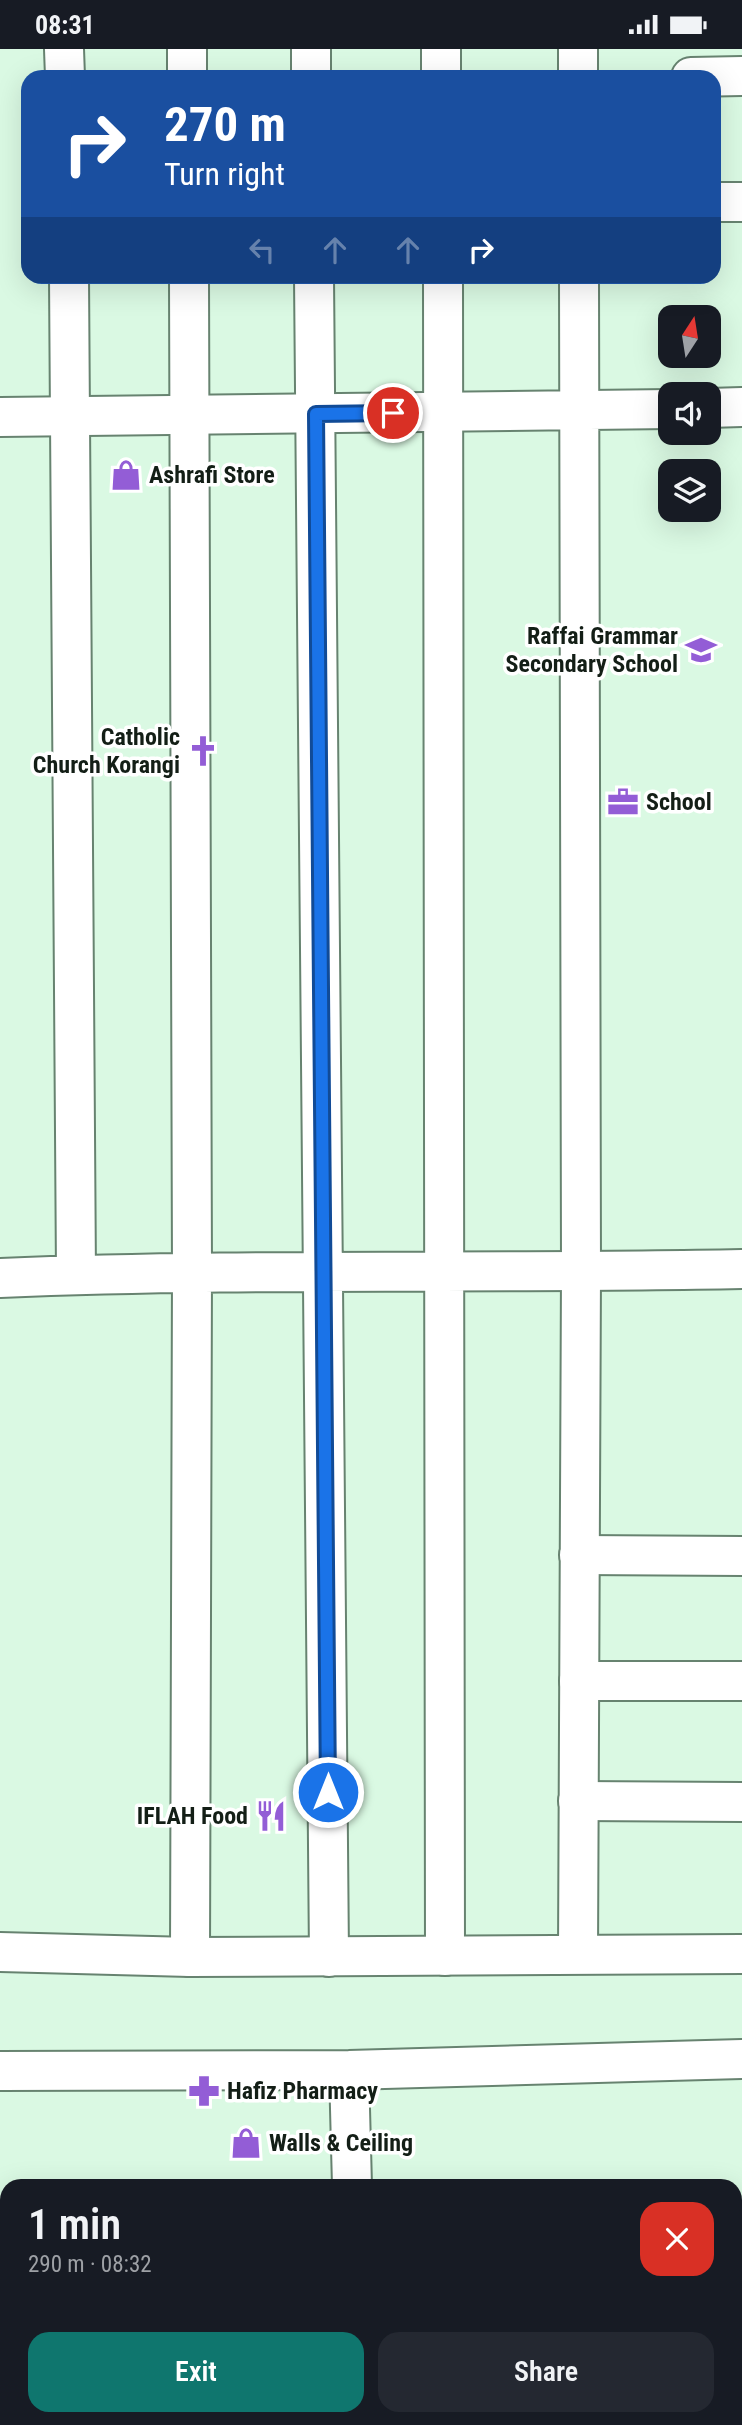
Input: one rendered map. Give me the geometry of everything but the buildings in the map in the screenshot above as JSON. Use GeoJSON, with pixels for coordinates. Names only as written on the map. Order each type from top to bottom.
{"type":"FeatureCollection","features":[{"type":"Feature","properties":{"kind":"street"},"geometry":{"type":"LineString","coordinates":[[64,49],[65,70]]}},
{"type":"Feature","properties":{"kind":"street"},"geometry":{"type":"LineString","coordinates":[[187,49],[187,70]]}},
{"type":"Feature","properties":{"kind":"street"},"geometry":{"type":"LineString","coordinates":[[311,49],[311,70]]}},
{"type":"Feature","properties":{"kind":"street"},"geometry":{"type":"LineString","coordinates":[[441,49],[442,70]]}},
{"type":"Feature","properties":{"kind":"street"},"geometry":{"type":"LineString","coordinates":[[578,49],[578,70]]}},
{"type":"Feature","properties":{"kind":"street"},"geometry":{"type":"LineString","coordinates":[[721,76],[742,76]]}},
{"type":"Feature","properties":{"kind":"street"},"geometry":{"type":"LineString","coordinates":[[721,202],[742,202]]}},
{"type":"Feature","properties":{"kind":"street"},"geometry":{"type":"LineString","coordinates":[[69,284],[76,1275]]}},
{"type":"Feature","properties":{"kind":"street"},"geometry":{"type":"LineString","coordinates":[[189,284],[192,1272],[190,1957]]}},
{"type":"Feature","properties":{"kind":"street"},"geometry":{"type":"LineString","coordinates":[[314,284],[329,1957]]}},
{"type":"Feature","properties":{"kind":"street"},"geometry":{"type":"LineString","coordinates":[[443,284],[445,1956]]}},
{"type":"Feature","properties":{"kind":"street"},"geometry":{"type":"LineString","coordinates":[[578,1955],[581,1272],[579,284]]}},
{"type":"Feature","properties":{"kind":"street"},"geometry":{"type":"LineString","coordinates":[[721,408],[742,407]]}},
{"type":"Feature","properties":{"kind":"street"},"geometry":{"type":"LineString","coordinates":[[0,418],[658,408]]}},
{"type":"Feature","properties":{"kind":"street"},"geometry":{"type":"LineString","coordinates":[[0,1278],[192,1272],[581,1272],[742,1269]]}},
{"type":"Feature","properties":{"kind":"street"},"geometry":{"type":"LineString","coordinates":[[579,1555],[742,1556]]}},
{"type":"Feature","properties":{"kind":"street"},"geometry":{"type":"LineString","coordinates":[[579,1681],[742,1681]]}},
{"type":"Feature","properties":{"kind":"street"},"geometry":{"type":"LineString","coordinates":[[578,1801],[742,1803]]}},
{"type":"Feature","properties":{"kind":"street"},"geometry":{"type":"LineString","coordinates":[[0,1952],[190,1957],[742,1954]]}},
{"type":"Feature","properties":{"kind":"street"},"geometry":{"type":"LineString","coordinates":[[0,2071],[349,2070],[742,2059]]}},
{"type":"Feature","properties":{"kind":"street"},"geometry":{"type":"LineString","coordinates":[[349,2070],[352,2179]]}},
{"type":"Feature","properties":{"kind":"place","name":"Ashrafi Store"},"geometry":{"type":"Point","coordinates":[126,475]}},
{"type":"Feature","properties":{"kind":"place","name":"Raffai Grammar Secondary School"},"geometry":{"type":"Point","coordinates":[701,650]}},
{"type":"Feature","properties":{"kind":"place","name":"Catholic Church Korangi"},"geometry":{"type":"Point","coordinates":[203,751]}},
{"type":"Feature","properties":{"kind":"place","name":"School"},"geometry":{"type":"Point","coordinates":[623,802]}},
{"type":"Feature","properties":{"kind":"place","name":"IFLAH Food"},"geometry":{"type":"Point","coordinates":[271,1816]}},
{"type":"Feature","properties":{"kind":"place","name":"Hafiz Pharmacy"},"geometry":{"type":"Point","coordinates":[204,2091]}},
{"type":"Feature","properties":{"kind":"place","name":"Walls & Ceiling"},"geometry":{"type":"Point","coordinates":[246,2143]}},
{"type":"Feature","properties":{"kind":"route"},"geometry":{"type":"LineString","coordinates":[[328,1792],[316,414],[393,413]]}}]}
